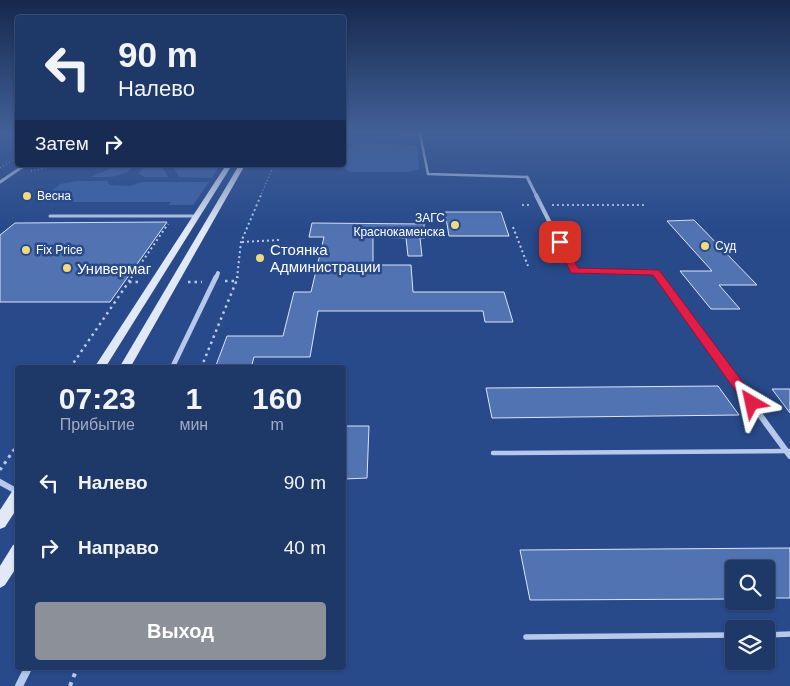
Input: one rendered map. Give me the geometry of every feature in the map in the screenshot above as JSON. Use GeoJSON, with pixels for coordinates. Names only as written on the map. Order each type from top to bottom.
{"type":"FeatureCollection","features":[{"type":"Feature","properties":{"kind":"main road"},"geometry":{"type":"LineString","coordinates":[[101,365],[228,167]]}},
{"type":"Feature","properties":{"kind":"main road"},"geometry":{"type":"LineString","coordinates":[[126,365],[241,167]]}},
{"type":"Feature","properties":{"kind":"main road"},"geometry":{"type":"LineString","coordinates":[[0,522],[15,498]]}},
{"type":"Feature","properties":{"kind":"main road"},"geometry":{"type":"LineString","coordinates":[[0,580],[15,555]]}},
{"type":"Feature","properties":{"kind":"street"},"geometry":{"type":"LineString","coordinates":[[0,182],[21,167]]}},
{"type":"Feature","properties":{"kind":"street"},"geometry":{"type":"LineString","coordinates":[[527,177],[574,271],[656,272],[789,452]]}},
{"type":"Feature","properties":{"kind":"street"},"geometry":{"type":"LineString","coordinates":[[173,365],[218,273]]}},
{"type":"Feature","properties":{"kind":"street"},"geometry":{"type":"LineString","coordinates":[[0,482],[15,491]]}},
{"type":"Feature","properties":{"kind":"street"},"geometry":{"type":"LineString","coordinates":[[20,686],[27,670]]}},
{"type":"Feature","properties":{"kind":"lane"},"geometry":{"type":"LineString","coordinates":[[426,164],[428,174],[527,177]]}},
{"type":"Feature","properties":{"kind":"lane"},"geometry":{"type":"LineString","coordinates":[[50,216],[197,216]]}},
{"type":"Feature","properties":{"kind":"lane"},"geometry":{"type":"LineString","coordinates":[[493,453],[789,452]]}},
{"type":"Feature","properties":{"kind":"lane"},"geometry":{"type":"LineString","coordinates":[[775,635],[790,634]]}},
{"type":"Feature","properties":{"kind":"lane"},"geometry":{"type":"LineString","coordinates":[[526,637],[725,635]]}},
{"type":"Feature","properties":{"kind":"path"},"geometry":{"type":"LineString","coordinates":[[202,365],[239,274],[241,242],[273,167]]}},
{"type":"Feature","properties":{"kind":"path"},"geometry":{"type":"LineString","coordinates":[[522,205],[645,205]]}},
{"type":"Feature","properties":{"kind":"path"},"geometry":{"type":"LineString","coordinates":[[72,365],[174,216]]}},
{"type":"Feature","properties":{"kind":"path"},"geometry":{"type":"LineString","coordinates":[[513,227],[528,266]]}},
{"type":"Feature","properties":{"kind":"path"},"geometry":{"type":"LineString","coordinates":[[241,242],[279,240]]}},
{"type":"Feature","properties":{"kind":"path"},"geometry":{"type":"LineString","coordinates":[[184,282],[206,282]]}},
{"type":"Feature","properties":{"kind":"path"},"geometry":{"type":"LineString","coordinates":[[0,470],[15,448]]}},
{"type":"Feature","properties":{"kind":"path"},"geometry":{"type":"LineString","coordinates":[[70,686],[76,670]]}},
{"type":"Feature","properties":{"kind":"shaded area"},"geometry":{"type":"Polygon","coordinates":[[[346,164],[419,164],[419,169],[409,172],[352,172],[345,169],[346,164]]]}},
{"type":"Feature","properties":{"kind":"shaded area"},"geometry":{"type":"Polygon","coordinates":[[[114,167],[133,167],[120,175],[90,177],[114,167]]]}},
{"type":"Feature","properties":{"kind":"shaded area"},"geometry":{"type":"Polygon","coordinates":[[[144,167],[162,167],[168,177],[145,177],[138,173],[144,167]]]}},
{"type":"Feature","properties":{"kind":"shaded area"},"geometry":{"type":"Polygon","coordinates":[[[173,167],[219,167],[212,178],[179,177],[173,167]]]}},
{"type":"Feature","properties":{"kind":"shaded area"},"geometry":{"type":"Polygon","coordinates":[[[76,181],[107,181],[110,185],[130,186],[142,182],[209,182],[193,205],[169,205],[171,202],[39,202],[60,184],[76,181]]]}},
{"type":"Feature","properties":{"kind":"building"},"geometry":{"type":"Polygon","coordinates":[[[445,212],[501,212],[509,236],[449,236],[445,212]]]}},
{"type":"Feature","properties":{"kind":"building","name":"Суд"},"geometry":{"type":"Polygon","coordinates":[[[694,220],[757,285],[719,285],[740,309],[711,309],[680,271],[712,271],[667,221],[694,220]]]}},
{"type":"Feature","properties":{"kind":"building","name":"Универмаг"},"geometry":{"type":"Polygon","coordinates":[[[167,222],[110,302],[0,302],[0,235],[15,223],[167,222]]]}},
{"type":"Feature","properties":{"kind":"building"},"geometry":{"type":"Polygon","coordinates":[[[312,223],[424,224],[425,238],[420,238],[422,256],[408,256],[406,238],[373,237],[373,265],[411,265],[413,292],[504,292],[513,322],[485,322],[483,311],[318,311],[310,357],[254,357],[252,365],[216,365],[227,336],[283,336],[294,292],[311,292],[324,237],[309,237],[312,223]]]}},
{"type":"Feature","properties":{"kind":"building"},"geometry":{"type":"Polygon","coordinates":[[[718,386],[739,415],[492,418],[486,388],[718,386]]]}},
{"type":"Feature","properties":{"kind":"building"},"geometry":{"type":"Polygon","coordinates":[[[772,389],[790,389],[790,413],[772,389]]]}},
{"type":"Feature","properties":{"kind":"building"},"geometry":{"type":"Polygon","coordinates":[[[346,426],[369,426],[367,478],[346,479],[346,426]]]}},
{"type":"Feature","properties":{"kind":"building"},"geometry":{"type":"Polygon","coordinates":[[[790,548],[790,598],[775,598],[775,560],[725,560],[725,599],[530,600],[520,550],[790,548]]]}},
{"type":"Feature","properties":{"kind":"place","name":"Весна"},"geometry":{"type":"Point","coordinates":[27,196]}},
{"type":"Feature","properties":{"kind":"place","name":"ЗАГС Краснокаменска"},"geometry":{"type":"Point","coordinates":[455,225]}},
{"type":"Feature","properties":{"kind":"place","name":"Суд"},"geometry":{"type":"Point","coordinates":[705,246]}},
{"type":"Feature","properties":{"kind":"place","name":"Fix Price"},"geometry":{"type":"Point","coordinates":[26,250]}},
{"type":"Feature","properties":{"kind":"place","name":"Стоянка Администрации"},"geometry":{"type":"Point","coordinates":[260,258]}},
{"type":"Feature","properties":{"kind":"place","name":"Универмаг"},"geometry":{"type":"Point","coordinates":[67,268]}},
{"type":"Feature","properties":{"kind":"route"},"geometry":{"type":"LineString","coordinates":[[560,242],[574,271],[656,272],[752,403]]}}]}
